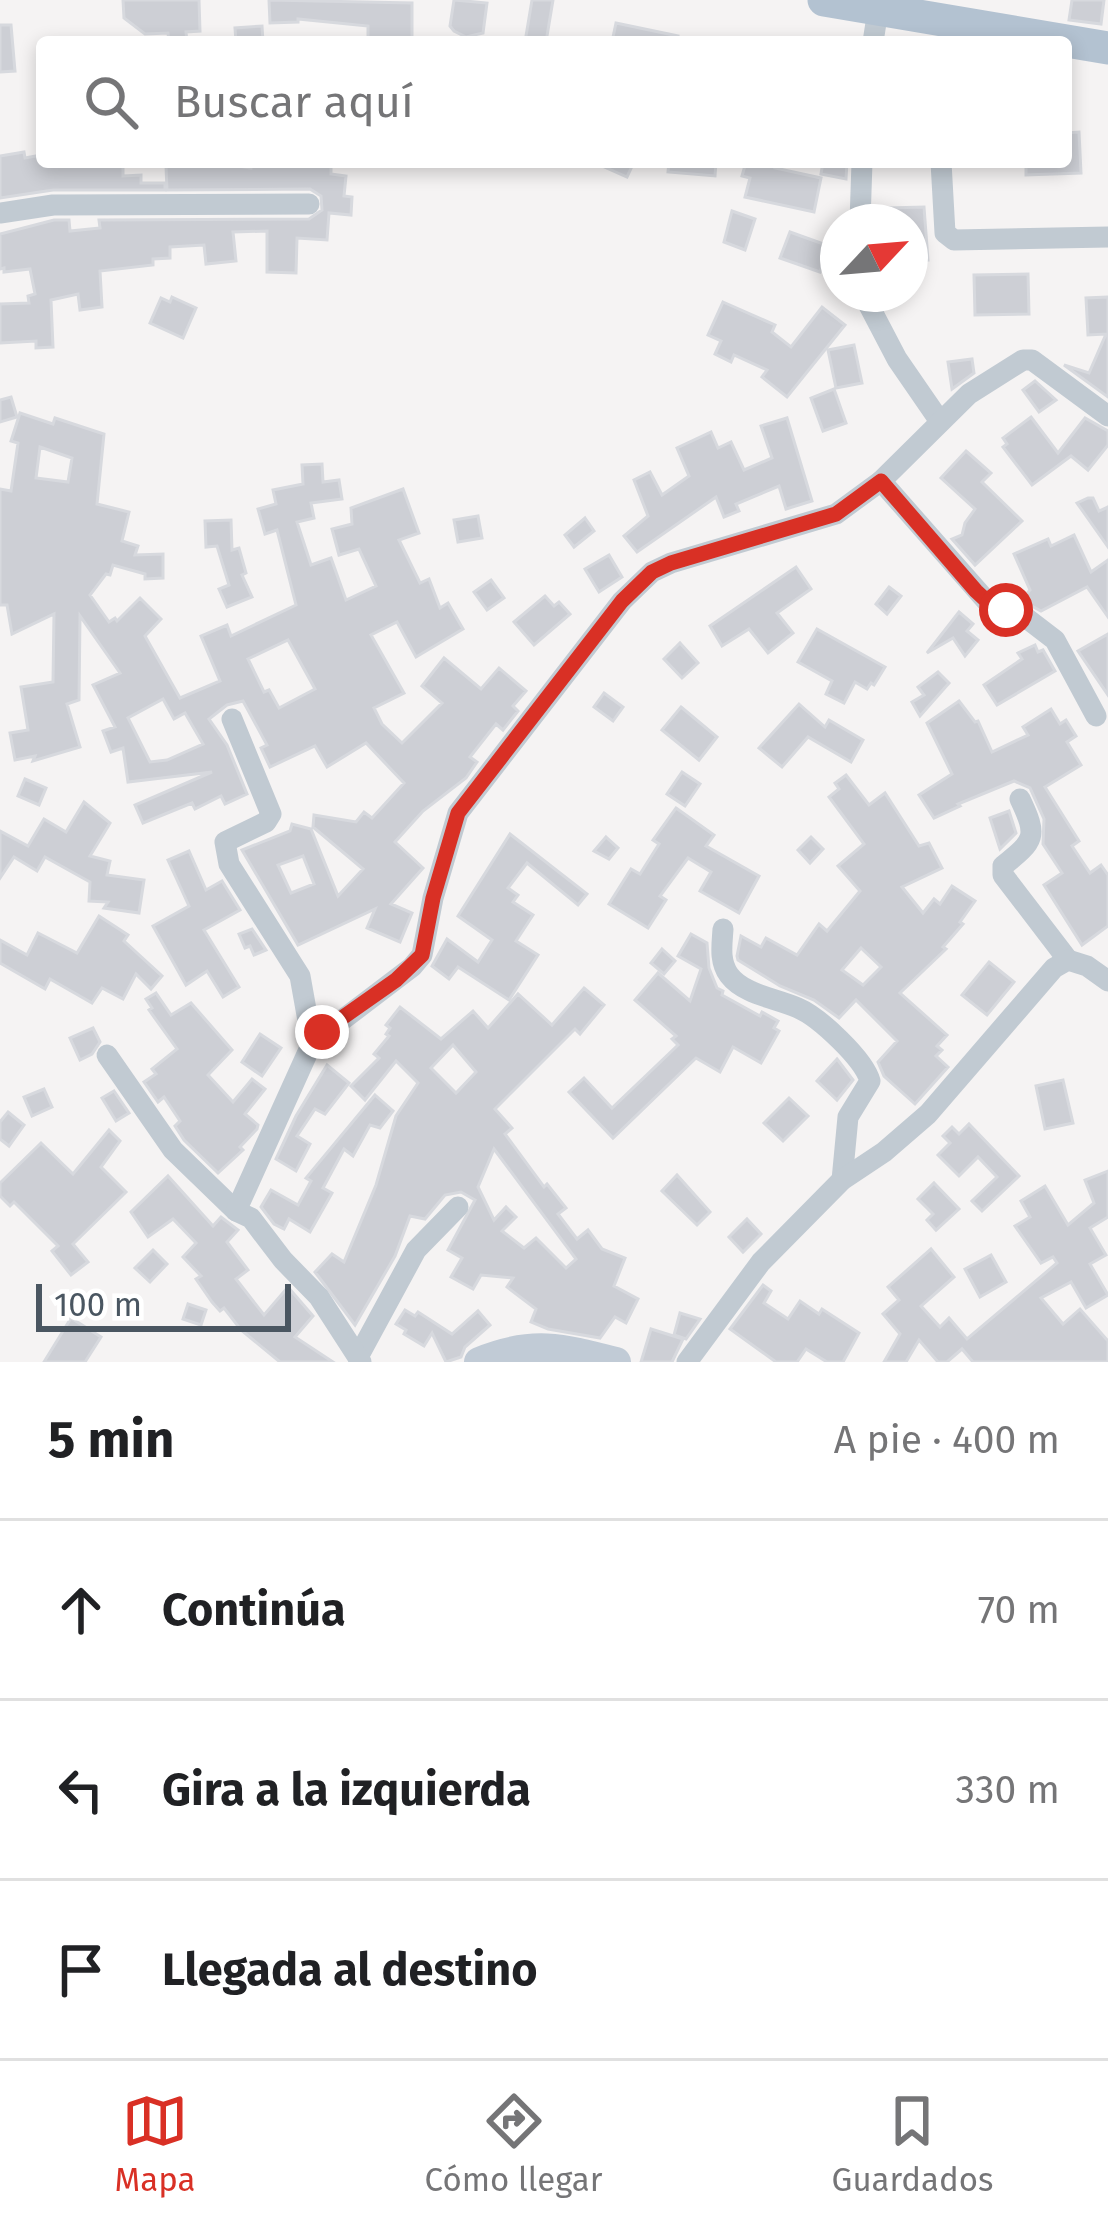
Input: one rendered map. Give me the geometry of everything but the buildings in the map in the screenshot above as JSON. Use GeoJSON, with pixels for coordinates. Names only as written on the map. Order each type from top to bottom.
{"type":"FeatureCollection","features":[{"type":"Feature","properties":{"kind":"main road"},"geometry":{"type":"LineString","coordinates":[[824,0],[876,26],[988,36]]}},
{"type":"Feature","properties":{"kind":"main road"},"geometry":{"type":"LineString","coordinates":[[1072,44],[1108,48]]}},
{"type":"Feature","properties":{"kind":"street"},"geometry":{"type":"LineString","coordinates":[[861,204],[862,168]]}},
{"type":"Feature","properties":{"kind":"street"},"geometry":{"type":"LineString","coordinates":[[941,168],[942,218],[945,233],[954,240],[1108,238]]}},
{"type":"Feature","properties":{"kind":"street"},"geometry":{"type":"LineString","coordinates":[[0,213],[53,205],[309,204]]}},
{"type":"Feature","properties":{"kind":"street"},"geometry":{"type":"LineString","coordinates":[[872,312],[897,359],[939,420]]}},
{"type":"Feature","properties":{"kind":"street"},"geometry":{"type":"LineString","coordinates":[[236,1210],[312,1043],[422,955],[458,813],[622,601],[652,572],[836,514],[881,481],[969,394],[1023,359],[1032,360],[1108,416]]}},
{"type":"Feature","properties":{"kind":"street"},"geometry":{"type":"LineString","coordinates":[[881,481],[990,604],[1025,617],[1055,640],[1096,716]]}},
{"type":"Feature","properties":{"kind":"street"},"geometry":{"type":"LineString","coordinates":[[232,719],[271,814],[266,822],[225,842],[223,848],[300,976],[312,1043]]}},
{"type":"Feature","properties":{"kind":"street"},"geometry":{"type":"LineString","coordinates":[[1020,800],[1033,835],[1030,844],[1004,866],[1003,875],[1068,960],[1108,981]]}},
{"type":"Feature","properties":{"kind":"street"},"geometry":{"type":"LineString","coordinates":[[723,929],[722,960],[730,977],[746,989],[804,1010],[868,1071],[870,1081],[848,1118],[842,1180]]}},
{"type":"Feature","properties":{"kind":"street"},"geometry":{"type":"LineString","coordinates":[[688,1362],[761,1262],[842,1180],[928,1114],[1054,968],[1068,960]]}},
{"type":"Feature","properties":{"kind":"street"},"geometry":{"type":"LineString","coordinates":[[107,1055],[173,1150],[236,1210],[251,1218],[283,1261],[319,1297],[359,1359],[416,1250],[458,1207]]}},
{"type":"Feature","properties":{"kind":"street"},"geometry":{"type":"LineString","coordinates":[[479,1362],[522,1346],[570,1350],[616,1362]]}},
{"type":"Feature","properties":{"kind":"route"},"geometry":{"type":"LineString","coordinates":[[322,1032],[396,980],[422,955],[428,916],[458,813],[622,601],[652,572],[836,514],[881,481],[976,591],[1006,610]]}}]}
